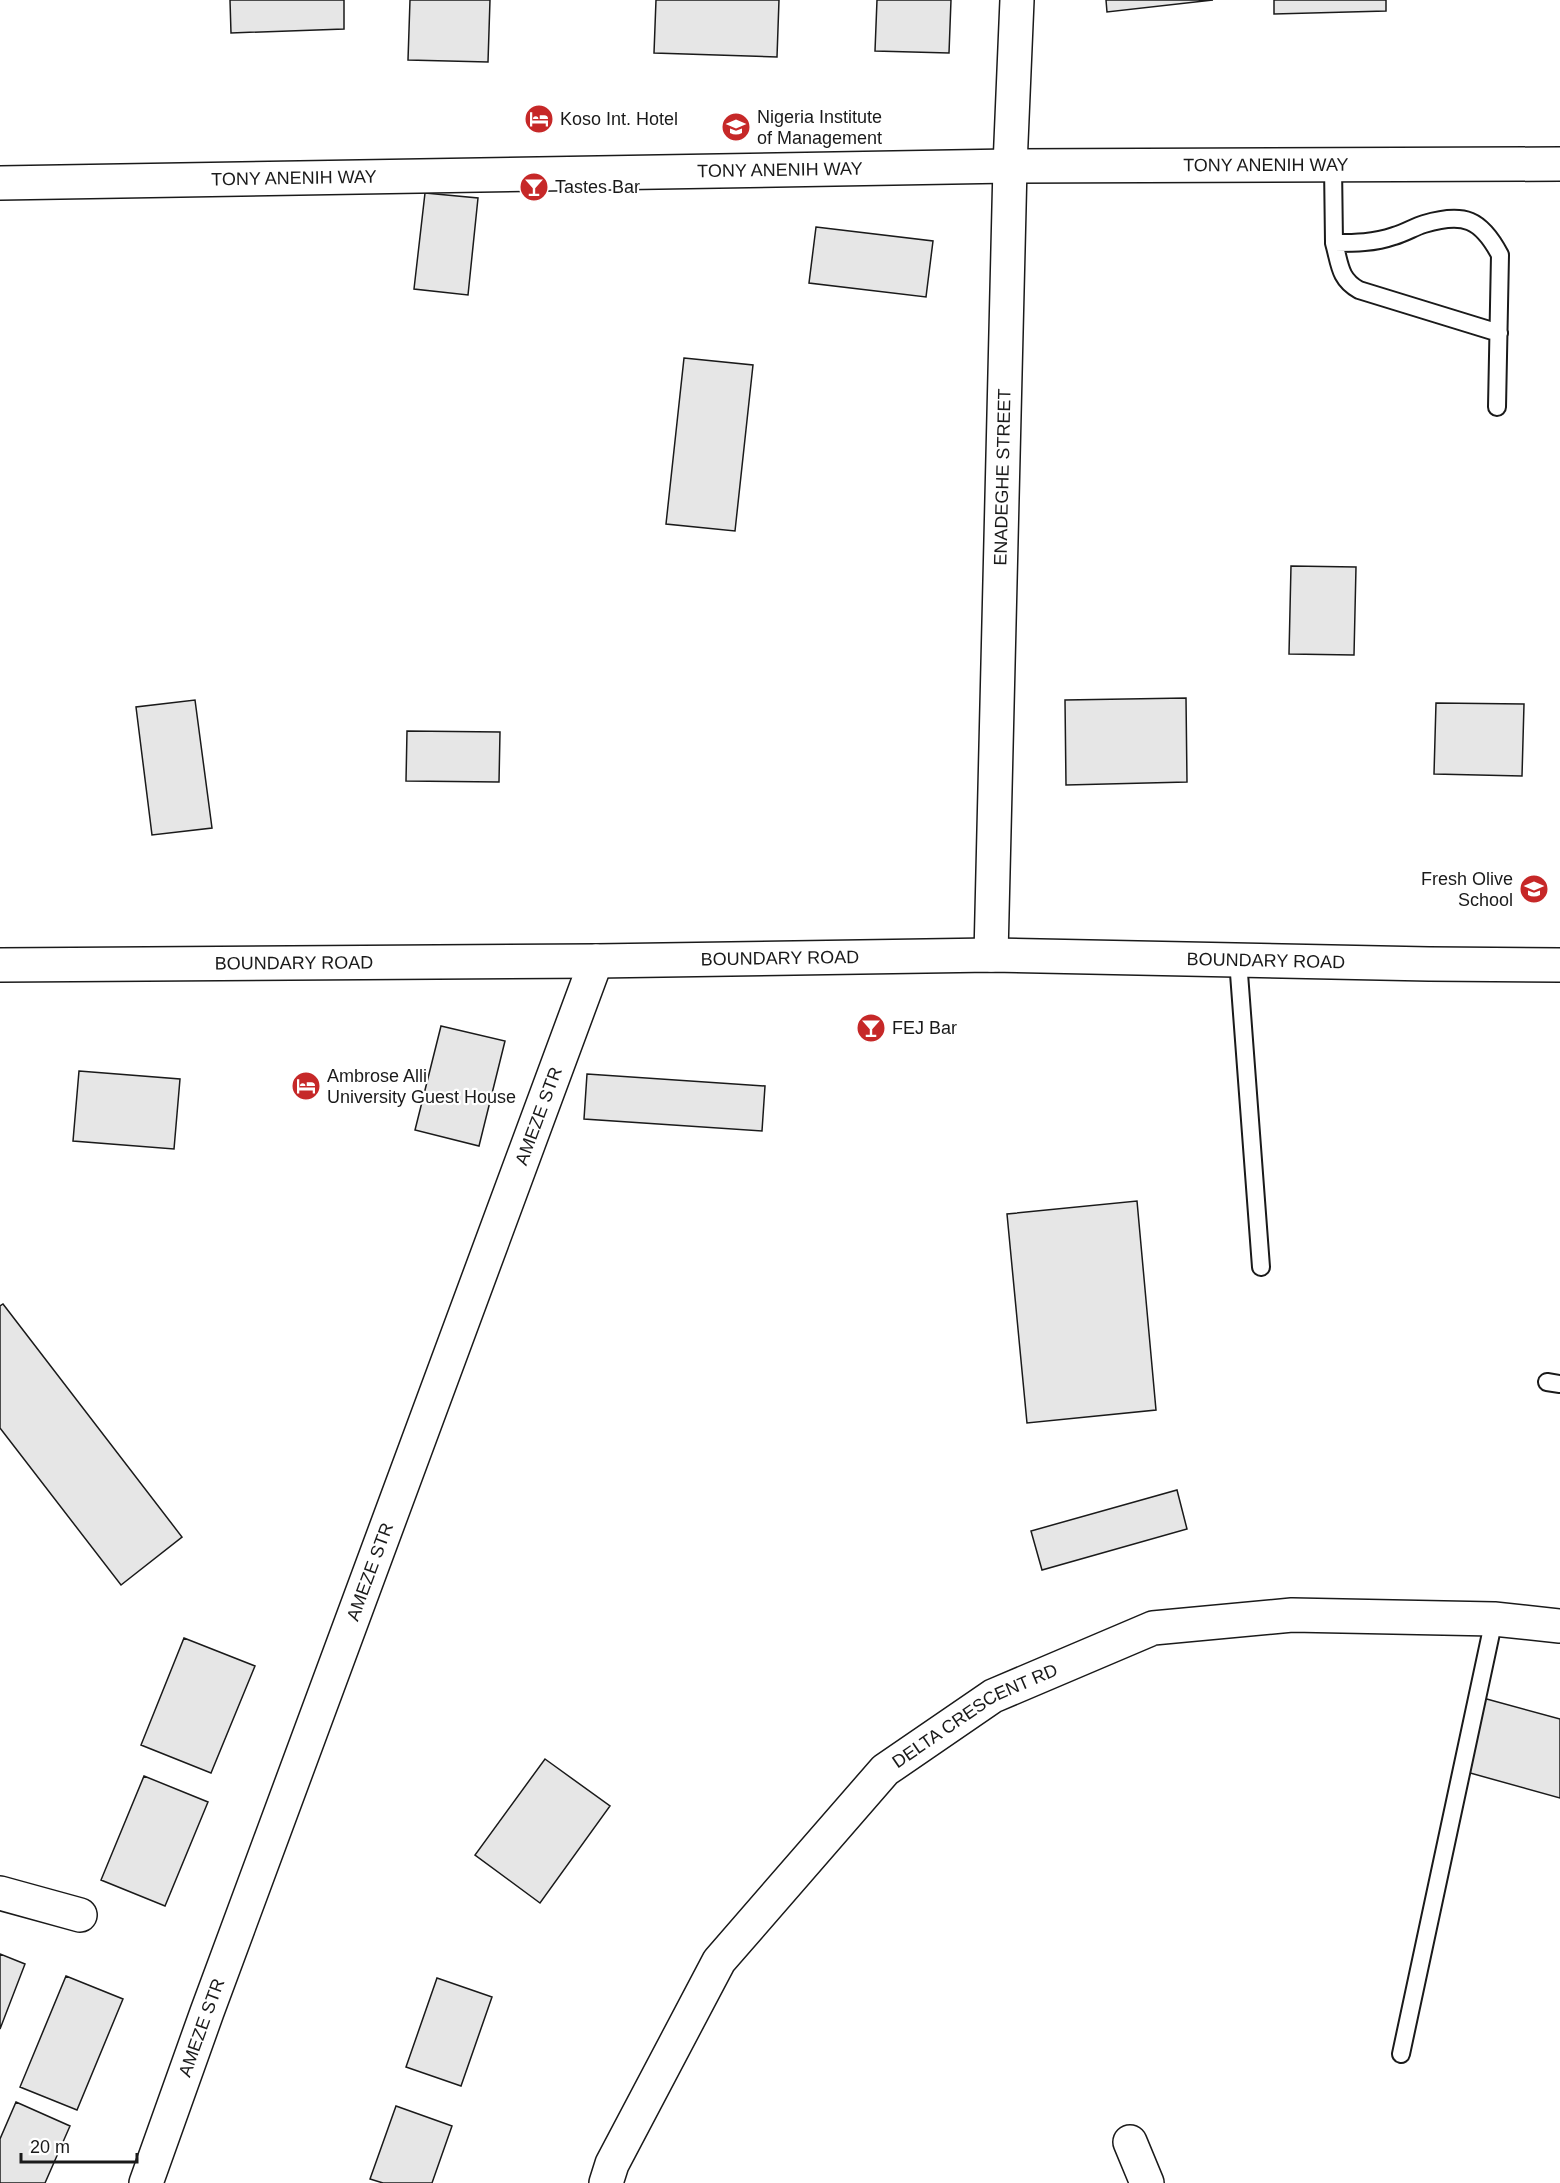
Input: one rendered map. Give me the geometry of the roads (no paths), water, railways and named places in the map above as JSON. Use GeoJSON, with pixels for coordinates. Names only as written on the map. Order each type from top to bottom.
{"type":"FeatureCollection","features":[{"type":"Feature","properties":{"kind":"street","name":"ENADEGHE STREET"},"geometry":{"type":"LineString","coordinates":[[991,955],[1010,166],[1017,0]]}},
{"type":"Feature","properties":{"kind":"street","name":"TONY ANENIH WAY"},"geometry":{"type":"LineString","coordinates":[[0,183],[1010,166],[1560,164]]}},
{"type":"Feature","properties":{"kind":"street","name":"BOUNDARY ROAD"},"geometry":{"type":"LineString","coordinates":[[0,965],[596,961],[991,955],[1560,965]]}},
{"type":"Feature","properties":{"kind":"street","name":"AMEZE STR"},"geometry":{"type":"LineString","coordinates":[[146,2183],[211,2001],[596,961]]}},
{"type":"Feature","properties":{"kind":"street","name":"DELTA CRESCENT RD"},"geometry":{"type":"LineString","coordinates":[[606,2183],[612,2164],[719,1961],[885,1770],[993,1696],[1153,1628],[1292,1615],[1494,1619],[1560,1626]]}},
{"type":"Feature","properties":{"kind":"street"},"geometry":{"type":"LineString","coordinates":[[0,1893],[80,1915]]}},
{"type":"Feature","properties":{"kind":"street"},"geometry":{"type":"LineString","coordinates":[[1130,2142],[1147,2183]]}},
{"type":"Feature","properties":{"kind":"lane"},"geometry":{"type":"LineString","coordinates":[[1333,165],[1334,243],[1342,273],[1348,283],[1359,290],[1499,333]]}},
{"type":"Feature","properties":{"kind":"lane"},"geometry":{"type":"LineString","coordinates":[[1334,243],[1367,243],[1395,236],[1423,224],[1451,218],[1476,223],[1490,236],[1500,255],[1497,407]]}},
{"type":"Feature","properties":{"kind":"lane"},"geometry":{"type":"LineString","coordinates":[[1238,960],[1262,1267]]}},
{"type":"Feature","properties":{"kind":"lane"},"geometry":{"type":"LineString","coordinates":[[1401,2054],[1494,1619]]}},
{"type":"Feature","properties":{"kind":"place","name":"Koso Int. Hotel"},"geometry":{"type":"Point","coordinates":[539,119]}},
{"type":"Feature","properties":{"kind":"place","name":"Nigeria Institute of Management"},"geometry":{"type":"Point","coordinates":[736,127]}},
{"type":"Feature","properties":{"kind":"place","name":"Tastes Bar"},"geometry":{"type":"Point","coordinates":[534,187]}},
{"type":"Feature","properties":{"kind":"place","name":"Fresh Olive School"},"geometry":{"type":"Point","coordinates":[1534,889]}},
{"type":"Feature","properties":{"kind":"place","name":"FEJ Bar"},"geometry":{"type":"Point","coordinates":[871,1028]}},
{"type":"Feature","properties":{"kind":"place","name":"Ambrose Alli University Guest House"},"geometry":{"type":"Point","coordinates":[306,1086]}}]}
